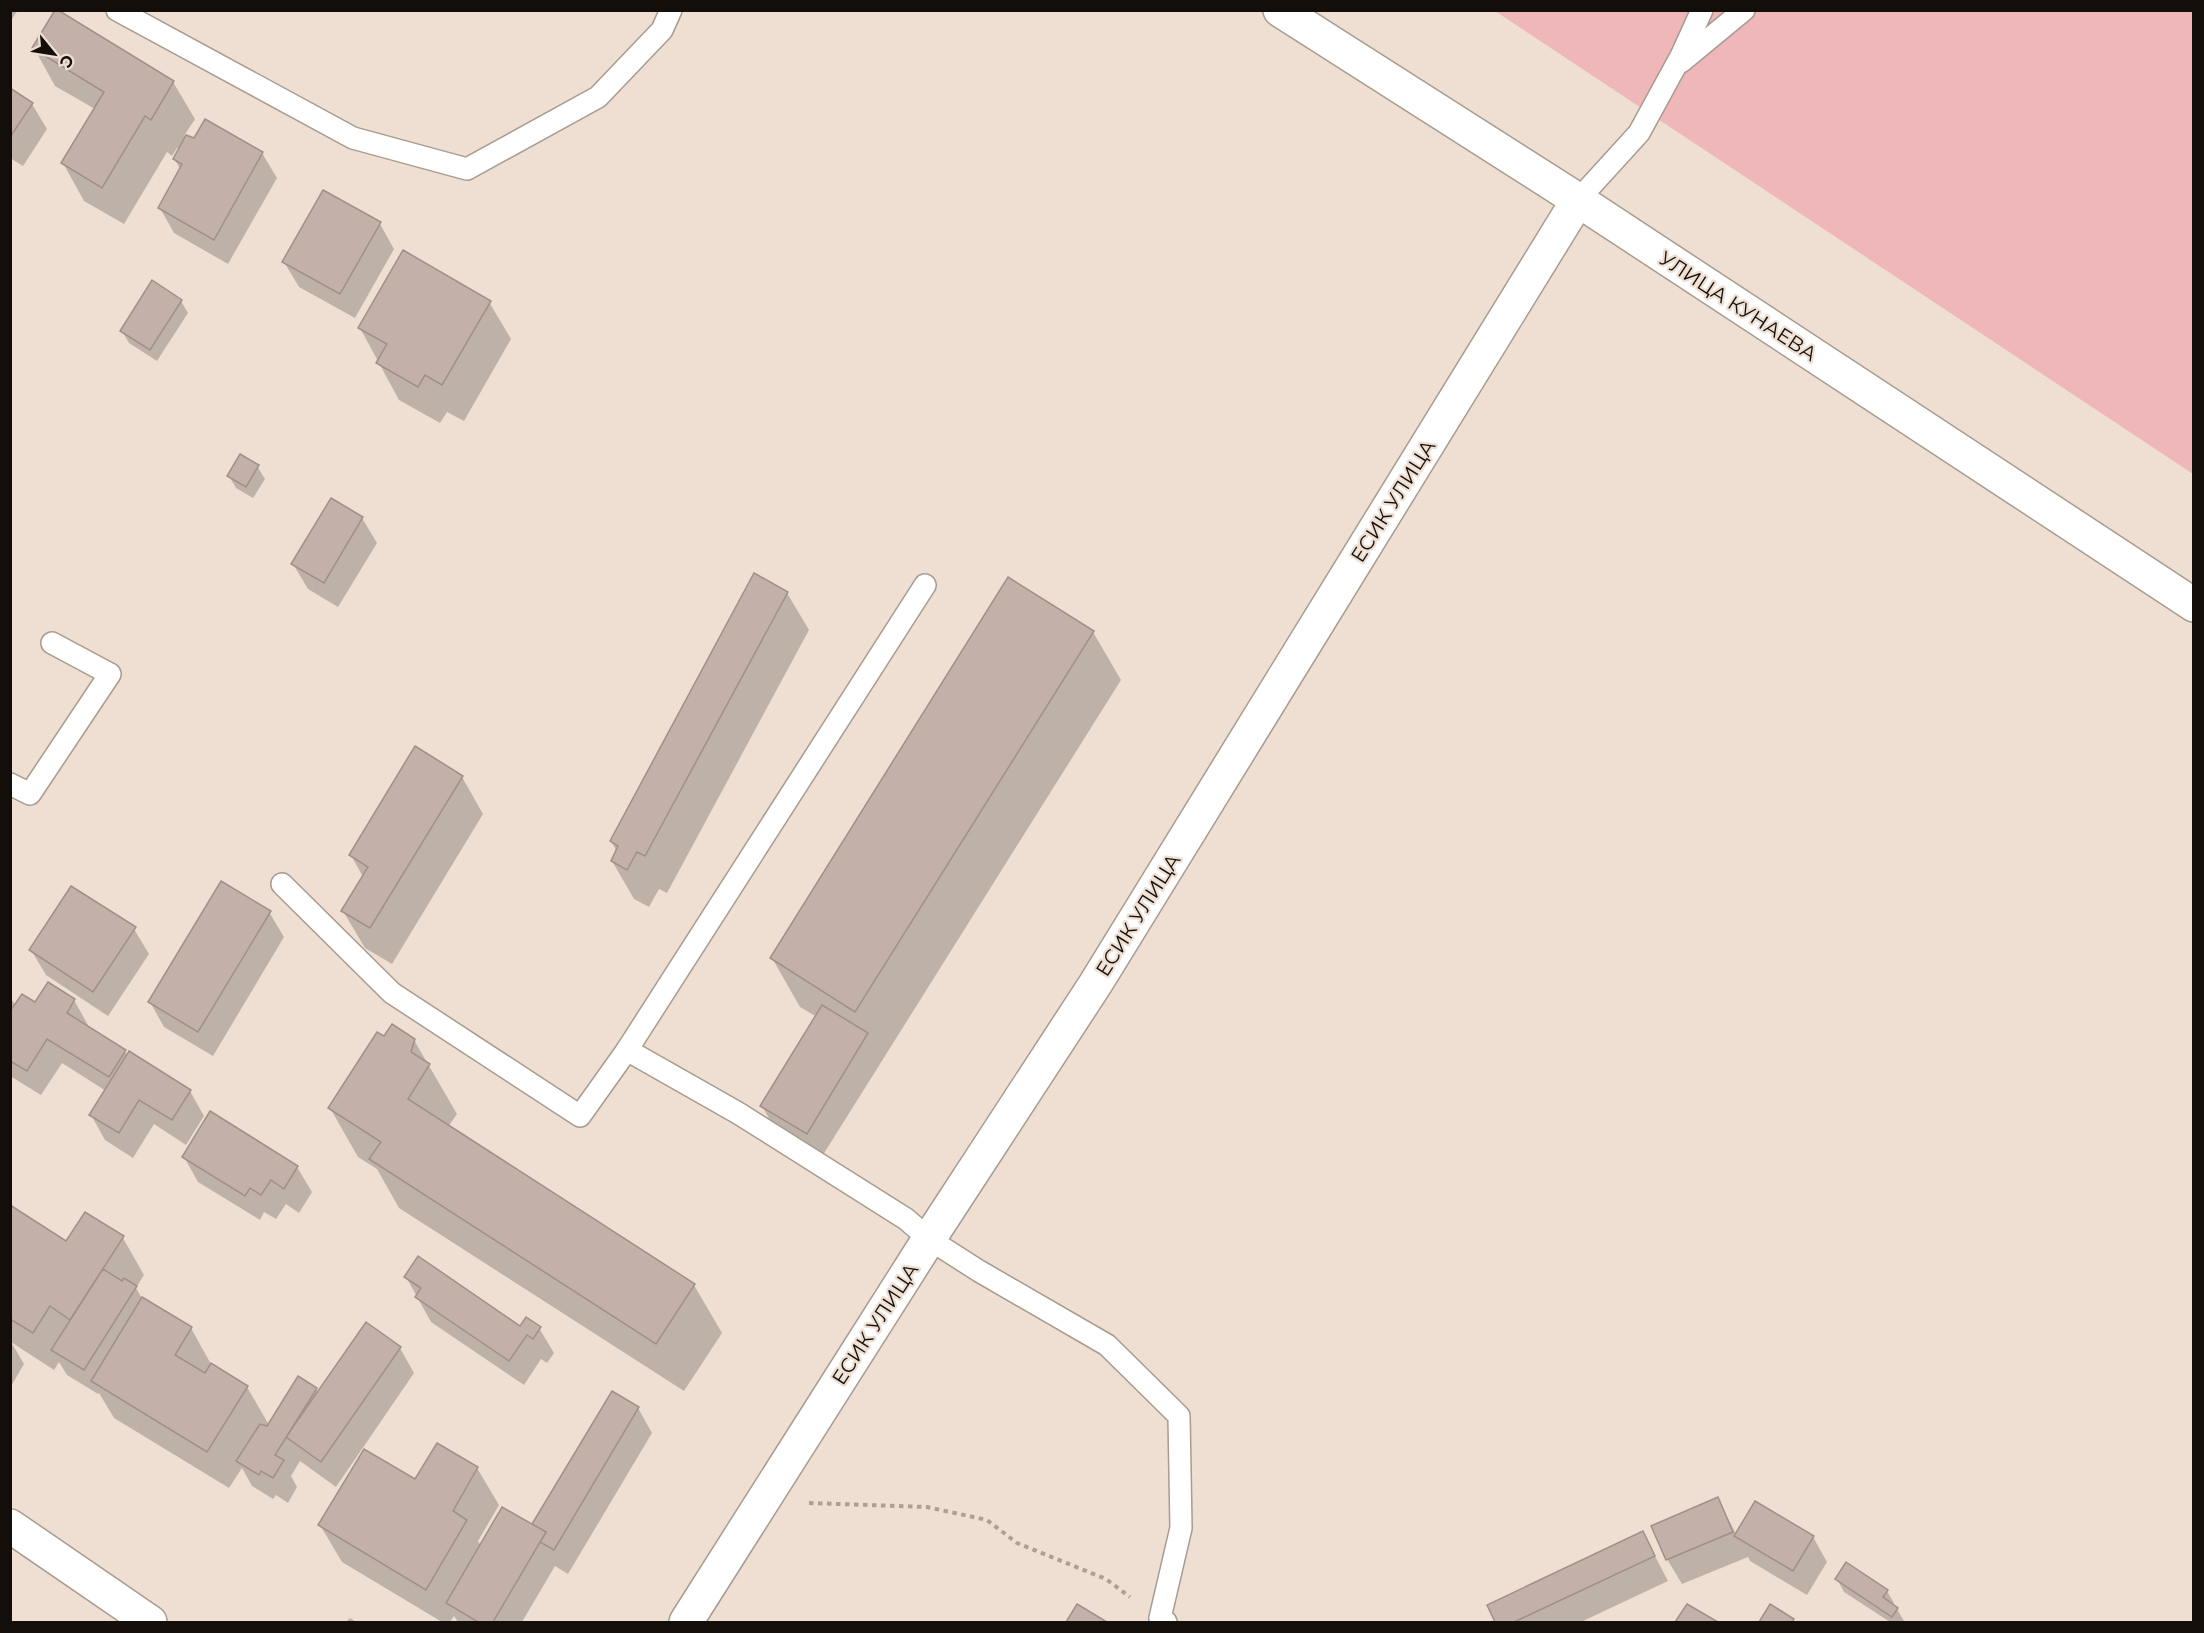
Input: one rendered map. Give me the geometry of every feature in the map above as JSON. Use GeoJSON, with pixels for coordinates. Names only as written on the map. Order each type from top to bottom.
{"type":"FeatureCollection","features":[{"type":"Feature","properties":{"kind":"street","name":"УЛИЦА КУНАЕВА"},"geometry":{"type":"LineString","coordinates":[[1280,10],[1578,200],[2193,605]]}},
{"type":"Feature","properties":{"kind":"street","name":"ЕСИК УЛИЦА"},"geometry":{"type":"LineString","coordinates":[[686,1623],[929,1239],[1096,983],[1578,200]]}},
{"type":"Feature","properties":{"kind":"street"},"geometry":{"type":"LineString","coordinates":[[10,1526],[150,1623]]}},
{"type":"Feature","properties":{"kind":"lane"},"geometry":{"type":"LineString","coordinates":[[117,10],[353,138],[467,169],[598,98],[662,30],[671,10]]}},
{"type":"Feature","properties":{"kind":"lane"},"geometry":{"type":"LineString","coordinates":[[1578,200],[1640,133],[1681,56],[1702,10]]}},
{"type":"Feature","properties":{"kind":"lane"},"geometry":{"type":"LineString","coordinates":[[1674,68],[1744,10]]}},
{"type":"Feature","properties":{"kind":"lane"},"geometry":{"type":"LineString","coordinates":[[282,884],[392,993],[580,1116],[627,1050],[925,585]]}},
{"type":"Feature","properties":{"kind":"lane"},"geometry":{"type":"LineString","coordinates":[[10,784],[30,794],[110,675],[52,643]]}},
{"type":"Feature","properties":{"kind":"lane"},"geometry":{"type":"LineString","coordinates":[[627,1050],[738,1113],[906,1219],[929,1239],[979,1271],[1107,1345],[1179,1416],[1181,1528],[1163,1620]]}},
{"type":"Feature","properties":{"kind":"path"},"geometry":{"type":"LineString","coordinates":[[763,1500],[846,1506],[927,1507],[987,1520],[1017,1543],[1106,1579],[1163,1620]]}},
{"type":"Feature","properties":{"kind":"shaded area"},"geometry":{"type":"Polygon","coordinates":[[[1495,11],[2193,11],[2193,474],[1495,11]]]}},
{"type":"Feature","properties":{"kind":"building"},"geometry":{"type":"Polygon","coordinates":[[[55,10],[174,81],[151,120],[145,116],[102,188],[61,163],[104,92],[32,48],[55,10]]]}},
{"type":"Feature","properties":{"kind":"building"},"geometry":{"type":"Polygon","coordinates":[[[10,88],[33,103],[10,137],[10,88]]]}},
{"type":"Feature","properties":{"kind":"building"},"geometry":{"type":"Polygon","coordinates":[[[205,119],[263,152],[214,240],[158,208],[182,164],[173,159],[186,135],[194,138],[205,119]]]}},
{"type":"Feature","properties":{"kind":"building"},"geometry":{"type":"Polygon","coordinates":[[[323,190],[381,222],[340,294],[282,262],[323,190]]]}},
{"type":"Feature","properties":{"kind":"building"},"geometry":{"type":"Polygon","coordinates":[[[403,250],[491,301],[442,385],[425,375],[418,387],[376,363],[387,344],[358,328],[403,250]]]}},
{"type":"Feature","properties":{"kind":"building"},"geometry":{"type":"Polygon","coordinates":[[[152,280],[182,300],[150,350],[120,331],[152,280]]]}},
{"type":"Feature","properties":{"kind":"building"},"geometry":{"type":"Polygon","coordinates":[[[240,454],[259,465],[246,487],[227,476],[240,454]]]}},
{"type":"Feature","properties":{"kind":"building"},"geometry":{"type":"Polygon","coordinates":[[[331,498],[363,517],[324,583],[291,564],[331,498]]]}},
{"type":"Feature","properties":{"kind":"building"},"geometry":{"type":"Polygon","coordinates":[[[754,573],[788,592],[645,856],[637,852],[627,870],[611,861],[618,846],[610,841],[754,573]]]}},
{"type":"Feature","properties":{"kind":"building"},"geometry":{"type":"Polygon","coordinates":[[[1008,577],[1094,631],[855,1012],[770,958],[1008,577]]]}},
{"type":"Feature","properties":{"kind":"building"},"geometry":{"type":"Polygon","coordinates":[[[415,746],[463,776],[370,928],[341,911],[368,867],[349,855],[415,746]]]}},
{"type":"Feature","properties":{"kind":"building"},"geometry":{"type":"Polygon","coordinates":[[[221,881],[271,911],[198,1032],[148,1002],[221,881]]]}},
{"type":"Feature","properties":{"kind":"building"},"geometry":{"type":"Polygon","coordinates":[[[71,886],[136,927],[93,992],[29,950],[71,886]]]}},
{"type":"Feature","properties":{"kind":"building"},"geometry":{"type":"Polygon","coordinates":[[[48,982],[75,999],[67,1013],[126,1050],[109,1077],[47,1039],[27,1071],[10,1061],[10,1011],[22,994],[35,1002],[48,982]]]}},
{"type":"Feature","properties":{"kind":"building"},"geometry":{"type":"Polygon","coordinates":[[[822,1005],[868,1033],[807,1134],[760,1106],[822,1005]]]}},
{"type":"Feature","properties":{"kind":"building"},"geometry":{"type":"Polygon","coordinates":[[[392,1024],[415,1039],[411,1052],[430,1064],[408,1099],[695,1284],[656,1344],[369,1159],[381,1142],[328,1108],[377,1032],[384,1036],[392,1024]]]}},
{"type":"Feature","properties":{"kind":"building"},"geometry":{"type":"Polygon","coordinates":[[[129,1051],[191,1090],[172,1120],[139,1100],[119,1133],[89,1115],[129,1051]]]}},
{"type":"Feature","properties":{"kind":"building"},"geometry":{"type":"Polygon","coordinates":[[[210,1111],[298,1166],[284,1189],[271,1180],[261,1195],[250,1188],[245,1196],[182,1157],[210,1111]]]}},
{"type":"Feature","properties":{"kind":"building"},"geometry":{"type":"Polygon","coordinates":[[[10,1205],[66,1241],[85,1212],[124,1236],[70,1320],[50,1306],[33,1333],[10,1319],[10,1205]]]}},
{"type":"Feature","properties":{"kind":"building"},"geometry":{"type":"Polygon","coordinates":[[[418,1256],[520,1326],[526,1317],[541,1327],[533,1339],[527,1335],[509,1361],[415,1297],[421,1288],[404,1277],[418,1256]]]}},
{"type":"Feature","properties":{"kind":"building"},"geometry":{"type":"Polygon","coordinates":[[[103,1269],[122,1281],[124,1278],[137,1286],[84,1370],[51,1350],[103,1269]]]}},
{"type":"Feature","properties":{"kind":"building"},"geometry":{"type":"Polygon","coordinates":[[[142,1297],[192,1327],[175,1355],[205,1373],[211,1363],[248,1386],[207,1452],[91,1381],[142,1297]]]}},
{"type":"Feature","properties":{"kind":"building"},"geometry":{"type":"Polygon","coordinates":[[[366,1322],[401,1347],[321,1462],[286,1437],[366,1322]]]}},
{"type":"Feature","properties":{"kind":"building"},"geometry":{"type":"Polygon","coordinates":[[[298,1376],[317,1388],[275,1455],[284,1460],[273,1478],[261,1471],[259,1475],[236,1461],[260,1424],[267,1426],[298,1376]]]}},
{"type":"Feature","properties":{"kind":"building"},"geometry":{"type":"Polygon","coordinates":[[[612,1391],[639,1407],[554,1550],[540,1542],[546,1532],[532,1524],[612,1391]]]}},
{"type":"Feature","properties":{"kind":"building"},"geometry":{"type":"Polygon","coordinates":[[[437,1443],[478,1467],[453,1511],[467,1520],[426,1590],[318,1525],[364,1449],[415,1479],[437,1443]]]}},
{"type":"Feature","properties":{"kind":"building"},"geometry":{"type":"Polygon","coordinates":[[[1718,1497],[1733,1532],[1666,1560],[1651,1526],[1718,1497]]]}},
{"type":"Feature","properties":{"kind":"building"},"geometry":{"type":"Polygon","coordinates":[[[1755,1501],[1814,1536],[1793,1571],[1734,1536],[1755,1501]]]}},
{"type":"Feature","properties":{"kind":"building"},"geometry":{"type":"Polygon","coordinates":[[[502,1507],[546,1532],[493,1622],[478,1622],[446,1603],[502,1507]]]}},
{"type":"Feature","properties":{"kind":"building"},"geometry":{"type":"Polygon","coordinates":[[[1643,1531],[1655,1556],[1514,1622],[1495,1622],[1487,1605],[1643,1531]]]}},
{"type":"Feature","properties":{"kind":"building"},"geometry":{"type":"Polygon","coordinates":[[[1846,1562],[1888,1590],[1883,1597],[1898,1608],[1892,1617],[1835,1579],[1846,1562]]]}},
{"type":"Feature","properties":{"kind":"building"},"geometry":{"type":"Polygon","coordinates":[[[1077,1604],[1107,1622],[1066,1622],[1077,1604]]]}},
{"type":"Feature","properties":{"kind":"building"},"geometry":{"type":"Polygon","coordinates":[[[1687,1604],[1718,1622],[1675,1622],[1687,1604]]]}},
{"type":"Feature","properties":{"kind":"building"},"geometry":{"type":"Polygon","coordinates":[[[1770,1604],[1794,1619],[1792,1622],[1759,1622],[1770,1604]]]}}]}
